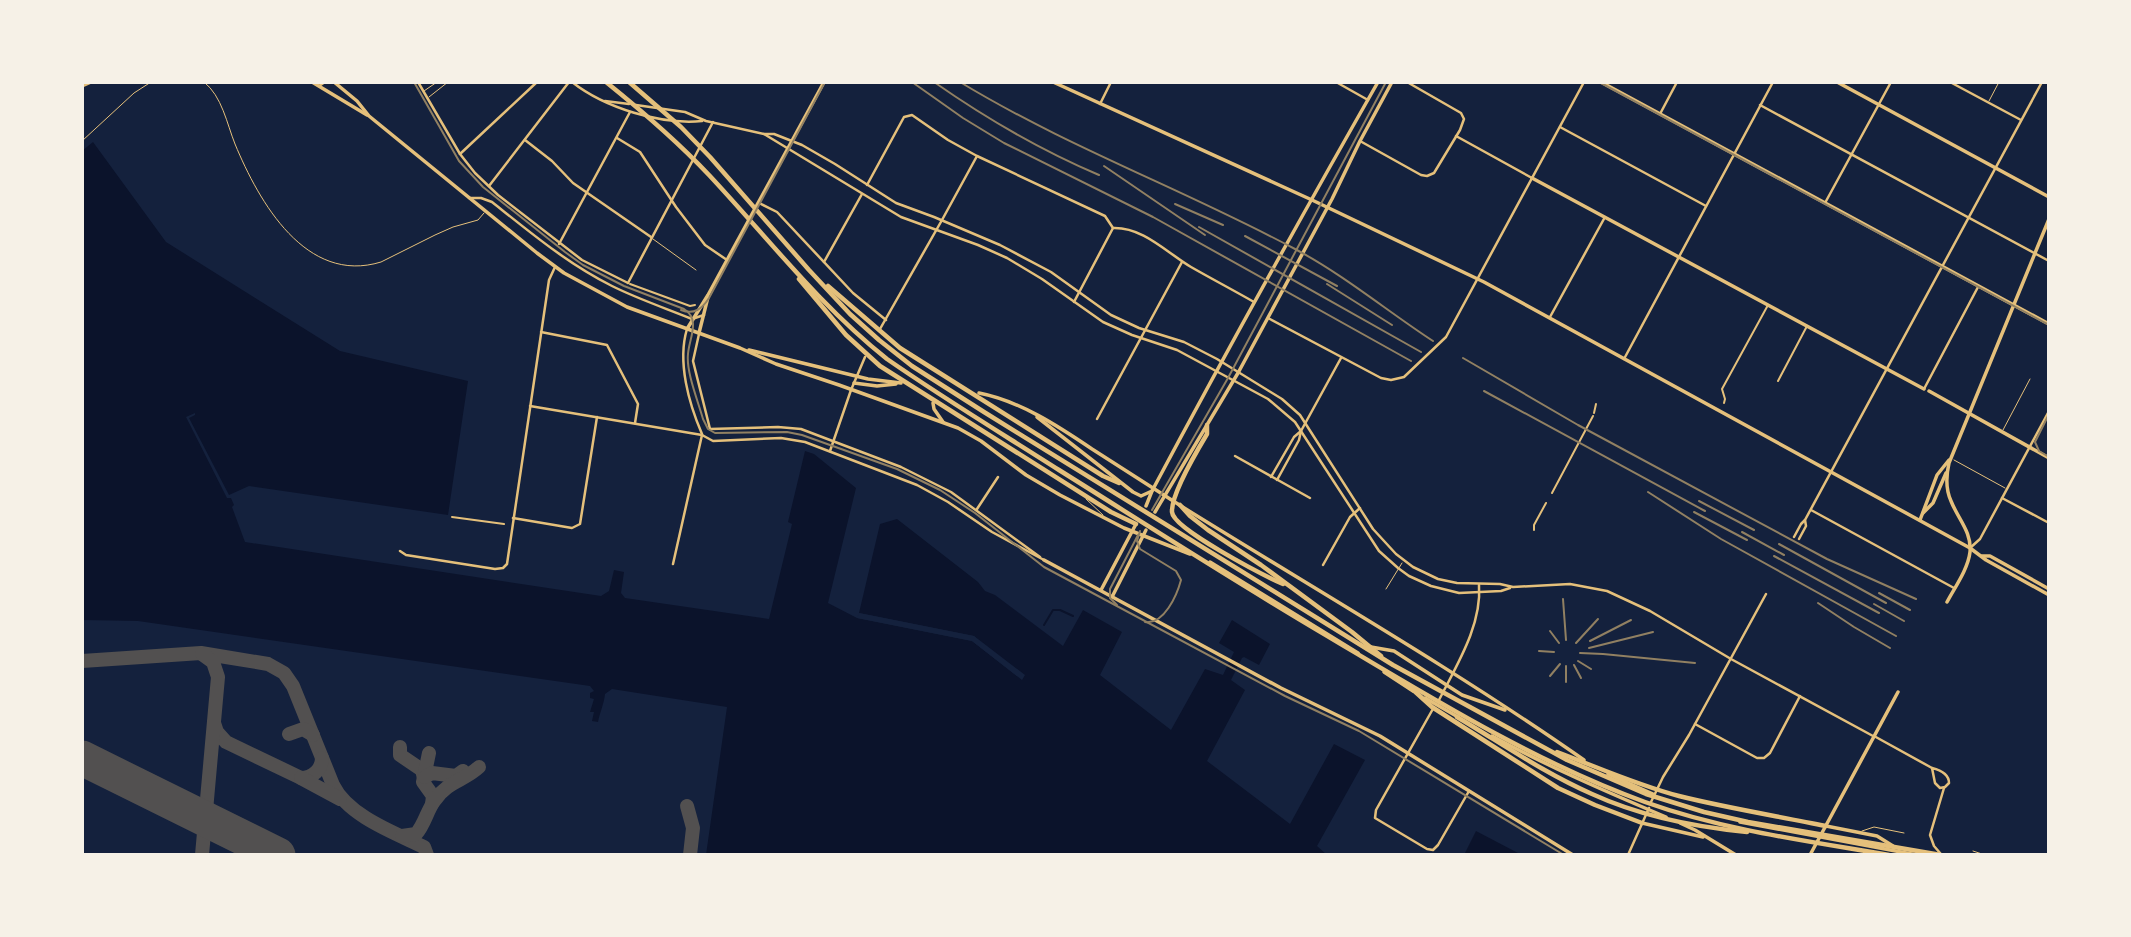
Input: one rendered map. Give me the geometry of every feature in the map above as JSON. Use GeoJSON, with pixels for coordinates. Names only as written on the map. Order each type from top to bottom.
{"type":"FeatureCollection","features":[{"type":"Feature","properties":{"kind":"highway"},"geometry":{"type":"LineString","coordinates":[[606,82],[686,151],[786,261],[872,347],[900,368],[1254,592],[1405,683],[1533,753],[1599,784],[1683,814],[1769,835]]}},
{"type":"Feature","properties":{"kind":"highway"},"geometry":{"type":"LineString","coordinates":[[629,82],[681,127],[710,157],[809,270],[879,341],[912,366],[1119,497],[1393,665],[1540,746],[1623,786],[1694,809],[1748,822],[1942,855]]}},
{"type":"Feature","properties":{"kind":"highway"},"geometry":{"type":"LineString","coordinates":[[786,261],[832,320],[869,358],[1111,512],[1136,524]]}},
{"type":"Feature","properties":{"kind":"highway"},"geometry":{"type":"LineString","coordinates":[[809,270],[900,348],[1103,476],[1119,483]]}},
{"type":"Feature","properties":{"kind":"highway"},"geometry":{"type":"LineString","coordinates":[[1207,425],[1207,434],[1177,495],[1172,514],[1177,523],[1238,561],[1290,588]]}},
{"type":"Feature","properties":{"kind":"highway"},"geometry":{"type":"LineString","coordinates":[[1180,505],[1208,530],[1261,565],[1393,665]]}},
{"type":"Feature","properties":{"kind":"highway"},"geometry":{"type":"LineString","coordinates":[[1405,683],[1432,707],[1559,788],[1642,823]]}},
{"type":"Feature","properties":{"kind":"highway"},"geometry":{"type":"LineString","coordinates":[[1457,717],[1551,774],[1642,813],[1716,828],[1889,855]]}},
{"type":"Feature","properties":{"kind":"highway"},"geometry":{"type":"LineString","coordinates":[[1540,746],[1644,785],[1689,798],[1826,825]]}},
{"type":"Feature","properties":{"kind":"main road"},"geometry":{"type":"LineString","coordinates":[[82,86],[91,82]]}},
{"type":"Feature","properties":{"kind":"main road"},"geometry":{"type":"LineString","coordinates":[[312,82],[369,116],[555,267],[627,307],[776,364],[958,428],[981,441],[1037,482],[1109,521],[1132,531],[1145,532],[1219,566],[1457,717],[1530,757],[1648,809],[1736,855]]}},
{"type":"Feature","properties":{"kind":"main road"},"geometry":{"type":"LineString","coordinates":[[334,82],[369,116]]}},
{"type":"Feature","properties":{"kind":"main road"},"geometry":{"type":"LineString","coordinates":[[687,329],[824,82]]}},
{"type":"Feature","properties":{"kind":"main road"},"geometry":{"type":"LineString","coordinates":[[1053,82],[1328,207],[1478,279],[1982,556],[1990,556],[2014,573],[2049,589]]}},
{"type":"Feature","properties":{"kind":"main road"},"geometry":{"type":"LineString","coordinates":[[1146,506],[1378,82]]}},
{"type":"Feature","properties":{"kind":"main road"},"geometry":{"type":"LineString","coordinates":[[1155,512],[1276,305],[1392,82]]}},
{"type":"Feature","properties":{"kind":"main road"},"geometry":{"type":"LineString","coordinates":[[1601,82],[2049,324]]}},
{"type":"Feature","properties":{"kind":"main road"},"geometry":{"type":"LineString","coordinates":[[1837,82],[2049,197]]}},
{"type":"Feature","properties":{"kind":"main road"},"geometry":{"type":"LineString","coordinates":[[1532,178],[2049,458]]}},
{"type":"Feature","properties":{"kind":"main road"},"geometry":{"type":"LineString","coordinates":[[1923,513],[1933,503],[2049,219]]}},
{"type":"Feature","properties":{"kind":"main road"},"geometry":{"type":"LineString","coordinates":[[699,333],[708,295]]}},
{"type":"Feature","properties":{"kind":"main road"},"geometry":{"type":"LineString","coordinates":[[740,348],[856,376],[901,383],[877,386],[854,383]]}},
{"type":"Feature","properties":{"kind":"main road"},"geometry":{"type":"LineString","coordinates":[[979,393],[1005,401],[1055,425],[1513,713],[1594,768],[1655,795],[1744,823],[1917,855]]}},
{"type":"Feature","properties":{"kind":"main road"},"geometry":{"type":"LineString","coordinates":[[933,403],[933,408],[944,423]]}},
{"type":"Feature","properties":{"kind":"main road"},"geometry":{"type":"LineString","coordinates":[[1032,413],[1119,483],[1141,496],[1152,491]]}},
{"type":"Feature","properties":{"kind":"main road"},"geometry":{"type":"LineString","coordinates":[[1920,520],[1937,475],[1951,458]]}},
{"type":"Feature","properties":{"kind":"main road"},"geometry":{"type":"LineString","coordinates":[[1947,470],[1949,498],[1966,528],[1970,548],[1969,559],[1947,602]]}},
{"type":"Feature","properties":{"kind":"main road"},"geometry":{"type":"LineString","coordinates":[[1101,590],[1136,524]]}},
{"type":"Feature","properties":{"kind":"main road"},"geometry":{"type":"LineString","coordinates":[[1112,597],[1145,532]]}},
{"type":"Feature","properties":{"kind":"main road"},"geometry":{"type":"LineString","coordinates":[[1044,560],[1281,688],[1364,728],[1573,855]]}},
{"type":"Feature","properties":{"kind":"main road"},"geometry":{"type":"LineString","coordinates":[[2037,585],[2049,595]]}},
{"type":"Feature","properties":{"kind":"main road"},"geometry":{"type":"LineString","coordinates":[[1350,647],[1394,651],[1462,695],[1513,713]]}},
{"type":"Feature","properties":{"kind":"main road"},"geometry":{"type":"LineString","coordinates":[[1810,855],[1898,692]]}},
{"type":"Feature","properties":{"kind":"main road"},"geometry":{"type":"LineString","coordinates":[[1642,823],[1708,838]]}},
{"type":"Feature","properties":{"kind":"main road"},"geometry":{"type":"LineString","coordinates":[[1826,825],[1877,836],[1904,852]]}},
{"type":"Feature","properties":{"kind":"street"},"geometry":{"type":"LineString","coordinates":[[319,84],[325,82]]}},
{"type":"Feature","properties":{"kind":"street"},"geometry":{"type":"LineString","coordinates":[[418,82],[460,154],[489,186],[559,244],[582,260],[628,283],[688,306],[695,305]]}},
{"type":"Feature","properties":{"kind":"street"},"geometry":{"type":"LineString","coordinates":[[460,154],[537,82]]}},
{"type":"Feature","properties":{"kind":"street"},"geometry":{"type":"LineString","coordinates":[[489,186],[570,82],[629,112],[687,122],[713,122],[774,134],[793,141],[896,203],[1000,244],[1051,272],[1111,315],[1144,334],[1268,398],[1295,422],[1379,551],[1398,568],[1422,582],[1459,593],[1568,584],[1607,591],[1646,609],[1731,659],[1947,776],[1949,783],[1944,788],[1930,835],[1932,843],[1942,855]]}},
{"type":"Feature","properties":{"kind":"street"},"geometry":{"type":"LineString","coordinates":[[1100,104],[1111,82]]}},
{"type":"Feature","properties":{"kind":"street"},"geometry":{"type":"LineString","coordinates":[[1336,82],[1368,100]]}},
{"type":"Feature","properties":{"kind":"street"},"geometry":{"type":"LineString","coordinates":[[1360,141],[1424,176],[1434,173],[1457,136],[1464,119],[1461,113],[1407,82]]}},
{"type":"Feature","properties":{"kind":"street"},"geometry":{"type":"LineString","coordinates":[[1268,318],[1387,380],[1399,379],[1411,371],[1444,339],[1584,82]]}},
{"type":"Feature","properties":{"kind":"street"},"geometry":{"type":"LineString","coordinates":[[1660,114],[1677,82]]}},
{"type":"Feature","properties":{"kind":"street"},"geometry":{"type":"LineString","coordinates":[[1624,359],[1773,82]]}},
{"type":"Feature","properties":{"kind":"street"},"geometry":{"type":"LineString","coordinates":[[1825,204],[1891,82]]}},
{"type":"Feature","properties":{"kind":"street"},"geometry":{"type":"LineString","coordinates":[[1950,82],[2021,120]]}},
{"type":"Feature","properties":{"kind":"street"},"geometry":{"type":"LineString","coordinates":[[1794,537],[2042,82]]}},
{"type":"Feature","properties":{"kind":"street"},"geometry":{"type":"LineString","coordinates":[[605,101],[685,112],[706,121]]}},
{"type":"Feature","properties":{"kind":"street"},"geometry":{"type":"LineString","coordinates":[[1760,105],[2049,261]]}},
{"type":"Feature","properties":{"kind":"street"},"geometry":{"type":"LineString","coordinates":[[559,244],[629,112]]}},
{"type":"Feature","properties":{"kind":"street"},"geometry":{"type":"LineString","coordinates":[[867,185],[904,117],[915,116],[977,156],[1105,216],[1113,228]]}},
{"type":"Feature","properties":{"kind":"street"},"geometry":{"type":"LineString","coordinates":[[628,283],[713,122]]}},
{"type":"Feature","properties":{"kind":"street"},"geometry":{"type":"LineString","coordinates":[[1560,127],[1706,206]]}},
{"type":"Feature","properties":{"kind":"street"},"geometry":{"type":"LineString","coordinates":[[764,134],[901,217],[1007,258],[1042,279],[1102,322],[1184,342],[1282,399],[1305,423],[1384,542],[1403,561],[1438,579],[1513,587]]}},
{"type":"Feature","properties":{"kind":"street"},"geometry":{"type":"LineString","coordinates":[[1457,136],[1532,178]]}},
{"type":"Feature","properties":{"kind":"street"},"geometry":{"type":"LineString","coordinates":[[617,138],[640,152],[705,245],[727,260]]}},
{"type":"Feature","properties":{"kind":"street"},"geometry":{"type":"LineString","coordinates":[[525,140],[552,161],[573,183],[652,237]]}},
{"type":"Feature","properties":{"kind":"street"},"geometry":{"type":"LineString","coordinates":[[880,329],[977,156]]}},
{"type":"Feature","properties":{"kind":"street"},"geometry":{"type":"LineString","coordinates":[[824,262],[862,194]]}},
{"type":"Feature","properties":{"kind":"street"},"geometry":{"type":"LineString","coordinates":[[469,198],[492,202],[562,256],[611,286],[692,318],[704,315]]}},
{"type":"Feature","properties":{"kind":"street"},"geometry":{"type":"LineString","coordinates":[[758,203],[776,212],[853,293],[886,320]]}},
{"type":"Feature","properties":{"kind":"street"},"geometry":{"type":"LineString","coordinates":[[1550,317],[1605,217]]}},
{"type":"Feature","properties":{"kind":"street"},"geometry":{"type":"LineString","coordinates":[[1113,228],[1126,228],[1150,239],[1182,261],[1255,303]]}},
{"type":"Feature","properties":{"kind":"street"},"geometry":{"type":"LineString","coordinates":[[1073,302],[1113,228]]}},
{"type":"Feature","properties":{"kind":"street"},"geometry":{"type":"LineString","coordinates":[[1097,419],[1182,261]]}},
{"type":"Feature","properties":{"kind":"street"},"geometry":{"type":"LineString","coordinates":[[400,551],[406,555],[500,569],[508,561],[549,280],[555,267]]}},
{"type":"Feature","properties":{"kind":"street"},"geometry":{"type":"LineString","coordinates":[[1927,390],[1978,286]]}},
{"type":"Feature","properties":{"kind":"street"},"geometry":{"type":"LineString","coordinates":[[1724,403],[1722,389],[1768,305]]}},
{"type":"Feature","properties":{"kind":"street"},"geometry":{"type":"LineString","coordinates":[[1778,381],[1807,327]]}},
{"type":"Feature","properties":{"kind":"street"},"geometry":{"type":"LineString","coordinates":[[673,564],[702,435],[696,421],[682,357],[687,329]]}},
{"type":"Feature","properties":{"kind":"street"},"geometry":{"type":"LineString","coordinates":[[541,332],[604,343],[610,348],[638,404],[635,423]]}},
{"type":"Feature","properties":{"kind":"street"},"geometry":{"type":"LineString","coordinates":[[699,333],[693,361],[710,429]]}},
{"type":"Feature","properties":{"kind":"street"},"geometry":{"type":"LineString","coordinates":[[830,452],[865,357]]}},
{"type":"Feature","properties":{"kind":"street"},"geometry":{"type":"LineString","coordinates":[[1277,480],[1341,358]]}},
{"type":"Feature","properties":{"kind":"street"},"geometry":{"type":"LineString","coordinates":[[1552,493],[1590,422],[1596,404]]}},
{"type":"Feature","properties":{"kind":"street"},"geometry":{"type":"LineString","coordinates":[[530,406],[702,435],[713,441],[794,440],[907,480],[933,493],[985,528],[1044,560]]}},
{"type":"Feature","properties":{"kind":"street"},"geometry":{"type":"LineString","coordinates":[[1970,548],[1980,539],[2049,411]]}},
{"type":"Feature","properties":{"kind":"street"},"geometry":{"type":"LineString","coordinates":[[513,518],[572,528],[580,523],[597,417]]}},
{"type":"Feature","properties":{"kind":"street"},"geometry":{"type":"LineString","coordinates":[[702,435],[710,429],[802,429],[919,475],[951,492],[1044,560]]}},
{"type":"Feature","properties":{"kind":"street"},"geometry":{"type":"LineString","coordinates":[[1271,477],[1294,437],[1301,431]]}},
{"type":"Feature","properties":{"kind":"street"},"geometry":{"type":"LineString","coordinates":[[1235,456],[1310,498]]}},
{"type":"Feature","properties":{"kind":"street"},"geometry":{"type":"LineString","coordinates":[[977,509],[998,477]]}},
{"type":"Feature","properties":{"kind":"street"},"geometry":{"type":"LineString","coordinates":[[2002,498],[2049,523]]}},
{"type":"Feature","properties":{"kind":"street"},"geometry":{"type":"LineString","coordinates":[[1534,530],[1546,503]]}},
{"type":"Feature","properties":{"kind":"street"},"geometry":{"type":"LineString","coordinates":[[1322,565],[1353,513],[1360,508]]}},
{"type":"Feature","properties":{"kind":"street"},"geometry":{"type":"LineString","coordinates":[[1811,510],[1954,588]]}},
{"type":"Feature","properties":{"kind":"street"},"geometry":{"type":"LineString","coordinates":[[452,517],[504,524]]}},
{"type":"Feature","properties":{"kind":"street"},"geometry":{"type":"LineString","coordinates":[[1799,539],[1806,526],[1805,520]]}},
{"type":"Feature","properties":{"kind":"street"},"geometry":{"type":"LineString","coordinates":[[1469,791],[1433,850],[1375,818],[1376,810],[1436,705],[1474,629],[1479,585]]}},
{"type":"Feature","properties":{"kind":"street"},"geometry":{"type":"LineString","coordinates":[[1628,855],[1664,776],[1766,594]]}},
{"type":"Feature","properties":{"kind":"street"},"geometry":{"type":"LineString","coordinates":[[1695,724],[1757,758],[1764,758],[1770,753],[1800,696]]}},
{"type":"Feature","properties":{"kind":"street"},"geometry":{"type":"LineString","coordinates":[[1931,768],[1936,784],[1944,788]]}},
{"type":"Feature","properties":{"kind":"lane"},"geometry":{"type":"LineString","coordinates":[[82,141],[134,93],[151,82]]}},
{"type":"Feature","properties":{"kind":"lane"},"geometry":{"type":"LineString","coordinates":[[204,82],[215,94],[264,203],[301,245],[316,256],[339,266],[359,268],[381,262],[453,227],[478,220],[486,211]]}},
{"type":"Feature","properties":{"kind":"lane"},"geometry":{"type":"LineString","coordinates":[[424,92],[437,82]]}},
{"type":"Feature","properties":{"kind":"lane"},"geometry":{"type":"LineString","coordinates":[[428,98],[448,82]]}},
{"type":"Feature","properties":{"kind":"lane"},"geometry":{"type":"LineString","coordinates":[[1988,103],[1999,82]]}},
{"type":"Feature","properties":{"kind":"lane"},"geometry":{"type":"LineString","coordinates":[[652,237],[696,270]]}},
{"type":"Feature","properties":{"kind":"lane"},"geometry":{"type":"LineString","coordinates":[[2002,432],[2030,379]]}},
{"type":"Feature","properties":{"kind":"lane"},"geometry":{"type":"LineString","coordinates":[[1951,458],[2007,489]]}},
{"type":"Feature","properties":{"kind":"lane"},"geometry":{"type":"LineString","coordinates":[[1077,490],[1109,521]]}},
{"type":"Feature","properties":{"kind":"lane"},"geometry":{"type":"LineString","coordinates":[[1386,589],[1403,561]]}},
{"type":"Feature","properties":{"kind":"lane"},"geometry":{"type":"LineString","coordinates":[[1857,832],[1874,827],[1904,833]]}},
{"type":"Feature","properties":{"kind":"lane"},"geometry":{"type":"LineString","coordinates":[[1973,851],[1985,855]]}},
{"type":"Feature","properties":{"kind":"water"},"geometry":{"type":"Polygon","coordinates":[[[93,142],[166,242],[340,351],[468,381],[448,515],[249,486],[229,495],[189,418],[195,413],[186,417],[227,498],[231,498],[245,542],[601,596],[609,591],[614,570],[624,572],[621,593],[625,598],[769,619],[792,524],[788,522],[805,451],[814,454],[856,488],[828,603],[857,618],[972,641],[1021,679],[974,636],[859,613],[880,524],[897,519],[978,582],[985,591],[995,595],[1063,646],[1083,610],[1122,632],[1100,675],[1171,730],[1205,669],[1223,675],[1234,652],[1219,643],[1232,620],[1270,644],[1259,665],[1242,658],[1231,680],[1245,690],[1207,761],[1290,824],[1334,744],[1365,760],[1317,846],[1327,855],[706,855],[727,707],[612,689],[605,694],[598,722],[592,721],[594,712],[590,712],[594,699],[590,698],[590,693],[594,691],[590,686],[138,621],[82,620],[82,151],[93,142]]]}},
{"type":"Feature","properties":{"kind":"water"},"geometry":{"type":"Polygon","coordinates":[[[1476,831],[1518,853],[1517,855],[1464,855],[1476,831]]]}},
{"type":"Feature","properties":{"kind":"pier"},"geometry":{"type":"Polygon","coordinates":[[[859,613],[974,636],[1025,675],[1022,680],[972,641],[857,618],[859,613]]]}},
{"type":"Feature","properties":{"kind":"waterway"},"geometry":{"type":"LineString","coordinates":[[1044,625],[1053,610],[1073,616]]}},
{"type":"Feature","properties":{"kind":"taxiway"},"geometry":{"type":"LineString","coordinates":[[82,661],[201,653],[268,664],[284,673],[293,686],[333,785],[340,796],[361,815],[424,847],[427,855]]}},
{"type":"Feature","properties":{"kind":"taxiway"},"geometry":{"type":"LineString","coordinates":[[202,654],[213,662],[218,677],[202,855]]}},
{"type":"Feature","properties":{"kind":"taxiway"},"geometry":{"type":"LineString","coordinates":[[214,723],[217,732],[226,742],[301,778],[316,772],[322,758]]}},
{"type":"Feature","properties":{"kind":"taxiway"},"geometry":{"type":"LineString","coordinates":[[289,734],[303,729],[313,735]]}},
{"type":"Feature","properties":{"kind":"taxiway"},"geometry":{"type":"LineString","coordinates":[[400,747],[400,755],[422,770],[424,778]]}},
{"type":"Feature","properties":{"kind":"taxiway"},"geometry":{"type":"LineString","coordinates":[[429,753],[423,782],[433,796],[432,804]]}},
{"type":"Feature","properties":{"kind":"taxiway"},"geometry":{"type":"LineString","coordinates":[[402,836],[416,834],[440,794],[479,767]]}},
{"type":"Feature","properties":{"kind":"taxiway"},"geometry":{"type":"LineString","coordinates":[[425,777],[432,773],[456,776],[463,771]]}},
{"type":"Feature","properties":{"kind":"taxiway"},"geometry":{"type":"LineString","coordinates":[[301,778],[340,799]]}},
{"type":"Feature","properties":{"kind":"taxiway"},"geometry":{"type":"LineString","coordinates":[[687,806],[693,828],[690,855]]}},
{"type":"Feature","properties":{"kind":"runway"},"geometry":{"type":"LineString","coordinates":[[82,758],[278,855]]}},
{"type":"Feature","properties":{"kind":"tram line"},"geometry":{"type":"LineString","coordinates":[[414,82],[459,161],[483,187],[583,265],[624,286],[689,313],[693,324],[688,354],[689,369],[708,429],[715,433],[787,432],[802,435],[897,469],[940,490],[975,513],[1044,567],[1285,696],[1359,731],[1564,855]]}},
{"type":"Feature","properties":{"kind":"tram line"},"geometry":{"type":"LineString","coordinates":[[681,310],[697,310],[709,298],[825,82]]}},
{"type":"Feature","properties":{"kind":"tram line"},"geometry":{"type":"LineString","coordinates":[[1152,510],[1228,378],[1386,82]]}},
{"type":"Feature","properties":{"kind":"tram line"},"geometry":{"type":"LineString","coordinates":[[1599,82],[2049,325]]}},
{"type":"Feature","properties":{"kind":"tram line"},"geometry":{"type":"LineString","coordinates":[[2049,414],[2035,442],[2039,451],[2049,457]]}},
{"type":"Feature","properties":{"kind":"tram line"},"geometry":{"type":"LineString","coordinates":[[1140,531],[1137,541],[1140,549],[1176,571],[1181,580],[1173,601],[1164,614],[1152,622],[1145,622]]}},
{"type":"Feature","properties":{"kind":"tram line"},"geometry":{"type":"LineString","coordinates":[[1117,605],[1110,598],[1110,589],[1138,535]]}},
{"type":"Feature","properties":{"kind":"railway"},"geometry":{"type":"LineString","coordinates":[[912,82],[1004,143],[1153,217],[1411,361]]}},
{"type":"Feature","properties":{"kind":"railway"},"geometry":{"type":"LineString","coordinates":[[934,82],[1014,133],[1099,175]]}},
{"type":"Feature","properties":{"kind":"railway"},"geometry":{"type":"LineString","coordinates":[[960,82],[1084,148],[1295,249],[1433,341]]}},
{"type":"Feature","properties":{"kind":"railway"},"geometry":{"type":"LineString","coordinates":[[1104,166],[1205,235]]}},
{"type":"Feature","properties":{"kind":"railway"},"geometry":{"type":"LineString","coordinates":[[1175,204],[1223,225]]}},
{"type":"Feature","properties":{"kind":"railway"},"geometry":{"type":"LineString","coordinates":[[1199,227],[1421,352]]}},
{"type":"Feature","properties":{"kind":"railway"},"geometry":{"type":"LineString","coordinates":[[1245,236],[1337,286]]}},
{"type":"Feature","properties":{"kind":"railway"},"geometry":{"type":"LineString","coordinates":[[1327,284],[1392,325]]}},
{"type":"Feature","properties":{"kind":"railway"},"geometry":{"type":"LineString","coordinates":[[1463,358],[1578,425],[1827,559],[1916,599]]}},
{"type":"Feature","properties":{"kind":"railway"},"geometry":{"type":"LineString","coordinates":[[1484,391],[1705,511]]}},
{"type":"Feature","properties":{"kind":"railway"},"geometry":{"type":"LineString","coordinates":[[1648,492],[1721,539],[1896,636]]}},
{"type":"Feature","properties":{"kind":"railway"},"geometry":{"type":"LineString","coordinates":[[1699,501],[1754,530]]}},
{"type":"Feature","properties":{"kind":"railway"},"geometry":{"type":"LineString","coordinates":[[1694,512],[1747,540]]}},
{"type":"Feature","properties":{"kind":"railway"},"geometry":{"type":"LineString","coordinates":[[1742,532],[1784,555]]}},
{"type":"Feature","properties":{"kind":"railway"},"geometry":{"type":"LineString","coordinates":[[1779,544],[1886,603]]}},
{"type":"Feature","properties":{"kind":"railway"},"geometry":{"type":"LineString","coordinates":[[1774,556],[1879,613]]}},
{"type":"Feature","properties":{"kind":"railway"},"geometry":{"type":"LineString","coordinates":[[1879,593],[1910,610]]}},
{"type":"Feature","properties":{"kind":"railway"},"geometry":{"type":"LineString","coordinates":[[1563,599],[1566,640]]}},
{"type":"Feature","properties":{"kind":"railway"},"geometry":{"type":"LineString","coordinates":[[1818,603],[1890,648]]}},
{"type":"Feature","properties":{"kind":"railway"},"geometry":{"type":"LineString","coordinates":[[1874,604],[1904,621]]}},
{"type":"Feature","properties":{"kind":"railway"},"geometry":{"type":"LineString","coordinates":[[1576,643],[1598,619]]}},
{"type":"Feature","properties":{"kind":"railway"},"geometry":{"type":"LineString","coordinates":[[1590,641],[1631,620]]}},
{"type":"Feature","properties":{"kind":"railway"},"geometry":{"type":"LineString","coordinates":[[1550,631],[1559,643]]}},
{"type":"Feature","properties":{"kind":"railway"},"geometry":{"type":"LineString","coordinates":[[1589,648],[1653,632]]}},
{"type":"Feature","properties":{"kind":"railway"},"geometry":{"type":"LineString","coordinates":[[1539,651],[1554,652]]}},
{"type":"Feature","properties":{"kind":"railway"},"geometry":{"type":"LineString","coordinates":[[1580,653],[1695,663]]}},
{"type":"Feature","properties":{"kind":"railway"},"geometry":{"type":"LineString","coordinates":[[1578,661],[1591,669]]}},
{"type":"Feature","properties":{"kind":"railway"},"geometry":{"type":"LineString","coordinates":[[1550,676],[1560,664]]}},
{"type":"Feature","properties":{"kind":"railway"},"geometry":{"type":"LineString","coordinates":[[1574,665],[1581,678]]}},
{"type":"Feature","properties":{"kind":"railway"},"geometry":{"type":"LineString","coordinates":[[1566,666],[1566,682]]}}]}
